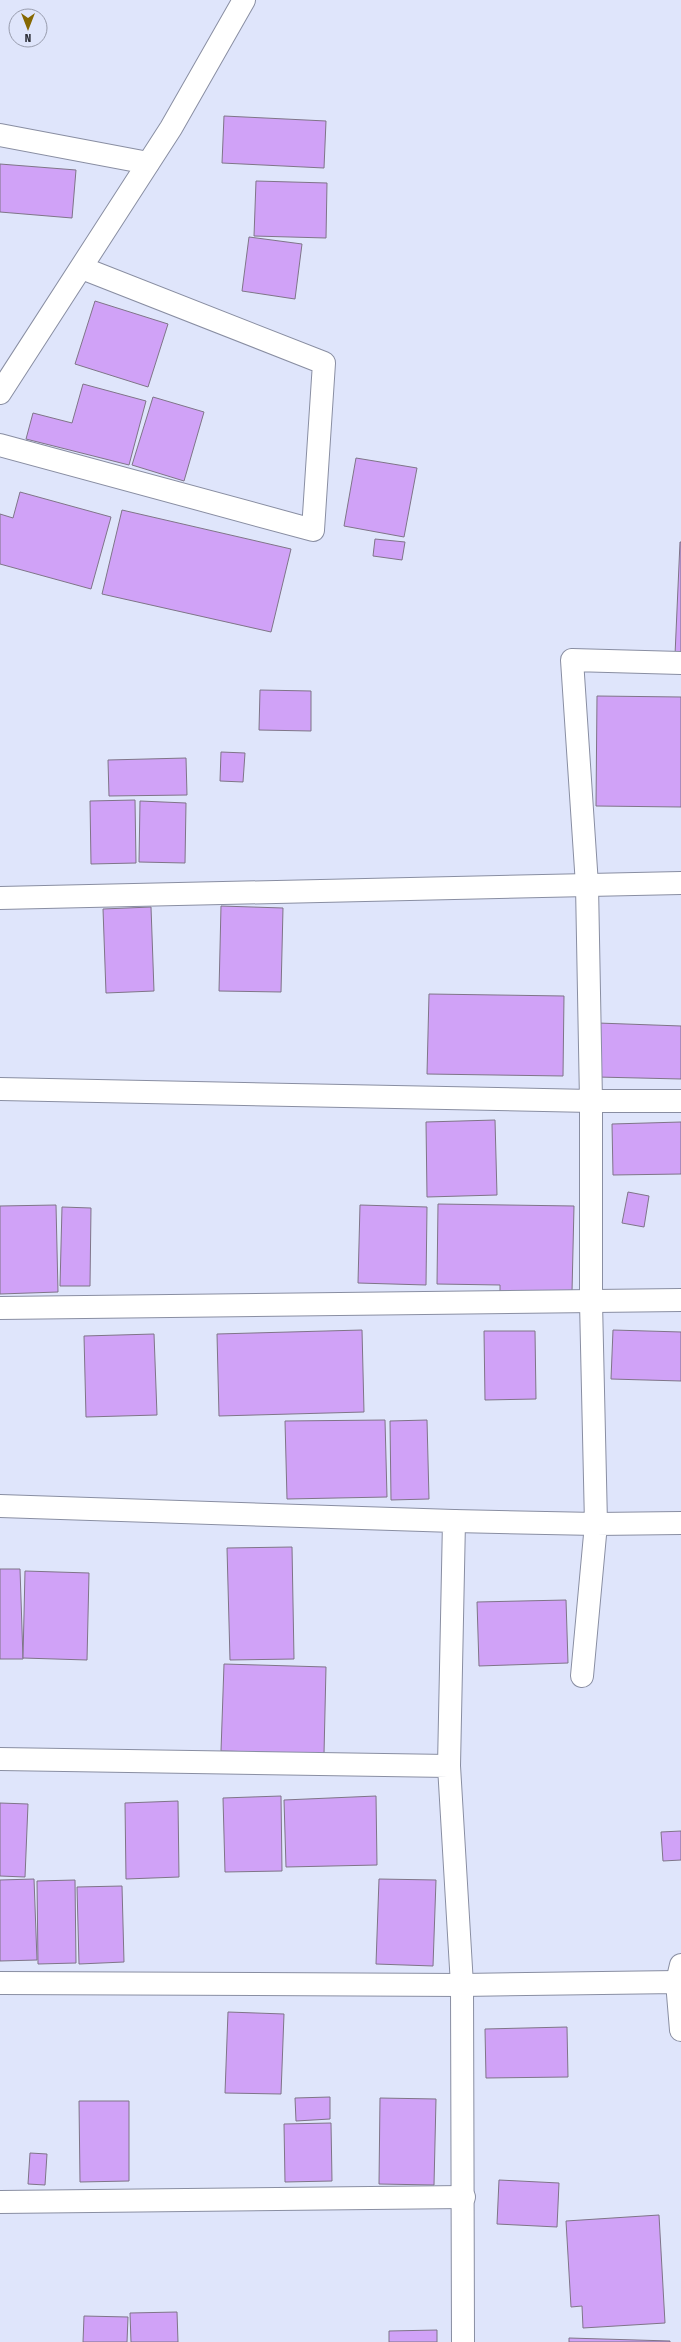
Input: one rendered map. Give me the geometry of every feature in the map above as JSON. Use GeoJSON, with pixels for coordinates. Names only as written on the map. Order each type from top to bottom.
{"type":"FeatureCollection","features":[{"type":"Feature","properties":{"kind":"street"},"geometry":{"type":"LineString","coordinates":[[0,393],[171,128],[244,0]]}},
{"type":"Feature","properties":{"kind":"street"},"geometry":{"type":"LineString","coordinates":[[0,135],[148,163]]}},
{"type":"Feature","properties":{"kind":"street"},"geometry":{"type":"LineString","coordinates":[[0,445],[313,530],[324,363],[82,268]]}},
{"type":"Feature","properties":{"kind":"street"},"geometry":{"type":"LineString","coordinates":[[582,1676],[596,1524],[591,1302],[591,1101],[587,885],[572,660],[681,663]]}},
{"type":"Feature","properties":{"kind":"street"},"geometry":{"type":"LineString","coordinates":[[0,898],[681,883]]}},
{"type":"Feature","properties":{"kind":"street"},"geometry":{"type":"LineString","coordinates":[[0,1089],[591,1101],[681,1101]]}},
{"type":"Feature","properties":{"kind":"street"},"geometry":{"type":"LineString","coordinates":[[0,1308],[681,1300]]}},
{"type":"Feature","properties":{"kind":"street"},"geometry":{"type":"LineString","coordinates":[[0,1506],[454,1521],[596,1524],[681,1523]]}},
{"type":"Feature","properties":{"kind":"street"},"geometry":{"type":"LineString","coordinates":[[454,1521],[449,1766],[462,1985],[464,2197],[463,2342]]}},
{"type":"Feature","properties":{"kind":"street"},"geometry":{"type":"LineString","coordinates":[[0,1759],[449,1766]]}},
{"type":"Feature","properties":{"kind":"street"},"geometry":{"type":"LineString","coordinates":[[0,1983],[462,1985],[680,1977],[681,2030]]}},
{"type":"Feature","properties":{"kind":"street"},"geometry":{"type":"LineString","coordinates":[[0,2202],[464,2197]]}},
{"type":"Feature","properties":{"kind":"building"},"geometry":{"type":"Polygon","coordinates":[[[224,116],[326,121],[324,168],[222,163],[224,116]]]}},
{"type":"Feature","properties":{"kind":"building"},"geometry":{"type":"Polygon","coordinates":[[[0,164],[76,170],[72,218],[0,212],[0,164]]]}},
{"type":"Feature","properties":{"kind":"building"},"geometry":{"type":"Polygon","coordinates":[[[256,181],[327,183],[326,238],[254,236],[256,181]]]}},
{"type":"Feature","properties":{"kind":"building"},"geometry":{"type":"Polygon","coordinates":[[[249,237],[302,244],[295,299],[242,291],[249,237]]]}},
{"type":"Feature","properties":{"kind":"building"},"geometry":{"type":"Polygon","coordinates":[[[95,301],[168,324],[148,387],[75,364],[95,301]]]}},
{"type":"Feature","properties":{"kind":"building"},"geometry":{"type":"Polygon","coordinates":[[[83,384],[146,401],[129,465],[26,439],[33,413],[72,423],[83,384]]]}},
{"type":"Feature","properties":{"kind":"building"},"geometry":{"type":"Polygon","coordinates":[[[153,397],[204,412],[184,481],[132,465],[153,397]]]}},
{"type":"Feature","properties":{"kind":"building"},"geometry":{"type":"Polygon","coordinates":[[[356,458],[417,468],[404,537],[344,526],[356,458]]]}},
{"type":"Feature","properties":{"kind":"building"},"geometry":{"type":"Polygon","coordinates":[[[20,492],[111,517],[91,589],[0,564],[0,514],[13,518],[20,492]]]}},
{"type":"Feature","properties":{"kind":"building"},"geometry":{"type":"Polygon","coordinates":[[[122,510],[291,549],[271,632],[102,594],[122,510]]]}},
{"type":"Feature","properties":{"kind":"building"},"geometry":{"type":"Polygon","coordinates":[[[375,539],[405,542],[402,560],[373,556],[375,539]]]}},
{"type":"Feature","properties":{"kind":"building"},"geometry":{"type":"Polygon","coordinates":[[[680,542],[681,655],[675,655],[680,542]]]}},
{"type":"Feature","properties":{"kind":"building"},"geometry":{"type":"Polygon","coordinates":[[[260,690],[311,691],[311,731],[259,730],[260,690]]]}},
{"type":"Feature","properties":{"kind":"building"},"geometry":{"type":"Polygon","coordinates":[[[597,696],[681,697],[681,807],[596,806],[597,696]]]}},
{"type":"Feature","properties":{"kind":"building"},"geometry":{"type":"Polygon","coordinates":[[[221,752],[245,753],[243,782],[220,781],[221,752]]]}},
{"type":"Feature","properties":{"kind":"building"},"geometry":{"type":"Polygon","coordinates":[[[186,758],[187,795],[109,796],[108,760],[186,758]]]}},
{"type":"Feature","properties":{"kind":"building"},"geometry":{"type":"Polygon","coordinates":[[[135,800],[136,863],[91,864],[90,801],[135,800]]]}},
{"type":"Feature","properties":{"kind":"building"},"geometry":{"type":"Polygon","coordinates":[[[140,801],[186,803],[185,863],[139,862],[140,801]]]}},
{"type":"Feature","properties":{"kind":"building"},"geometry":{"type":"Polygon","coordinates":[[[221,906],[283,908],[281,992],[219,991],[221,906]]]}},
{"type":"Feature","properties":{"kind":"building"},"geometry":{"type":"Polygon","coordinates":[[[151,907],[154,991],[106,993],[103,909],[151,907]]]}},
{"type":"Feature","properties":{"kind":"building"},"geometry":{"type":"Polygon","coordinates":[[[429,994],[564,996],[563,1076],[427,1074],[429,994]]]}},
{"type":"Feature","properties":{"kind":"building"},"geometry":{"type":"Polygon","coordinates":[[[598,1023],[681,1026],[681,1079],[597,1077],[598,1023]]]}},
{"type":"Feature","properties":{"kind":"building"},"geometry":{"type":"Polygon","coordinates":[[[495,1120],[497,1195],[427,1197],[426,1122],[495,1120]]]}},
{"type":"Feature","properties":{"kind":"building"},"geometry":{"type":"Polygon","coordinates":[[[681,1122],[681,1174],[613,1175],[612,1124],[681,1122]]]}},
{"type":"Feature","properties":{"kind":"building"},"geometry":{"type":"Polygon","coordinates":[[[628,1192],[649,1196],[644,1227],[622,1223],[628,1192]]]}},
{"type":"Feature","properties":{"kind":"building"},"geometry":{"type":"Polygon","coordinates":[[[438,1204],[574,1206],[572,1292],[500,1291],[500,1285],[437,1284],[438,1204]]]}},
{"type":"Feature","properties":{"kind":"building"},"geometry":{"type":"Polygon","coordinates":[[[56,1205],[58,1292],[0,1294],[0,1206],[56,1205]]]}},
{"type":"Feature","properties":{"kind":"building"},"geometry":{"type":"Polygon","coordinates":[[[360,1205],[427,1207],[426,1285],[358,1283],[360,1205]]]}},
{"type":"Feature","properties":{"kind":"building"},"geometry":{"type":"Polygon","coordinates":[[[62,1207],[91,1208],[90,1286],[60,1286],[62,1207]]]}},
{"type":"Feature","properties":{"kind":"building"},"geometry":{"type":"Polygon","coordinates":[[[362,1330],[364,1412],[219,1416],[217,1334],[362,1330]]]}},
{"type":"Feature","properties":{"kind":"building"},"geometry":{"type":"Polygon","coordinates":[[[613,1330],[681,1332],[681,1381],[611,1379],[613,1330]]]}},
{"type":"Feature","properties":{"kind":"building"},"geometry":{"type":"Polygon","coordinates":[[[484,1331],[535,1331],[536,1399],[485,1400],[484,1331]]]}},
{"type":"Feature","properties":{"kind":"building"},"geometry":{"type":"Polygon","coordinates":[[[154,1334],[157,1415],[86,1417],[84,1336],[154,1334]]]}},
{"type":"Feature","properties":{"kind":"building"},"geometry":{"type":"Polygon","coordinates":[[[385,1420],[387,1497],[287,1499],[285,1421],[385,1420]]]}},
{"type":"Feature","properties":{"kind":"building"},"geometry":{"type":"Polygon","coordinates":[[[427,1420],[429,1499],[391,1500],[390,1421],[427,1420]]]}},
{"type":"Feature","properties":{"kind":"building"},"geometry":{"type":"Polygon","coordinates":[[[292,1547],[294,1659],[230,1660],[227,1548],[292,1547]]]}},
{"type":"Feature","properties":{"kind":"building"},"geometry":{"type":"Polygon","coordinates":[[[0,1569],[20,1569],[23,1659],[0,1659],[0,1569]]]}},
{"type":"Feature","properties":{"kind":"building"},"geometry":{"type":"Polygon","coordinates":[[[25,1571],[89,1573],[87,1660],[23,1658],[25,1571]]]}},
{"type":"Feature","properties":{"kind":"building"},"geometry":{"type":"Polygon","coordinates":[[[566,1600],[568,1663],[479,1666],[477,1602],[566,1600]]]}},
{"type":"Feature","properties":{"kind":"building"},"geometry":{"type":"Polygon","coordinates":[[[224,1664],[326,1667],[324,1754],[221,1751],[224,1664]]]}},
{"type":"Feature","properties":{"kind":"building"},"geometry":{"type":"Polygon","coordinates":[[[281,1796],[282,1871],[225,1872],[223,1798],[281,1796]]]}},
{"type":"Feature","properties":{"kind":"building"},"geometry":{"type":"Polygon","coordinates":[[[376,1796],[377,1865],[286,1867],[284,1800],[376,1796]]]}},
{"type":"Feature","properties":{"kind":"building"},"geometry":{"type":"Polygon","coordinates":[[[178,1801],[179,1877],[126,1879],[125,1803],[178,1801]]]}},
{"type":"Feature","properties":{"kind":"building"},"geometry":{"type":"Polygon","coordinates":[[[0,1803],[28,1804],[25,1877],[0,1876],[0,1803]]]}},
{"type":"Feature","properties":{"kind":"building"},"geometry":{"type":"Polygon","coordinates":[[[681,1831],[681,1860],[663,1861],[661,1832],[681,1831]]]}},
{"type":"Feature","properties":{"kind":"building"},"geometry":{"type":"Polygon","coordinates":[[[34,1879],[37,1960],[0,1961],[0,1880],[34,1879]]]}},
{"type":"Feature","properties":{"kind":"building"},"geometry":{"type":"Polygon","coordinates":[[[379,1879],[436,1880],[433,1966],[376,1964],[379,1879]]]}},
{"type":"Feature","properties":{"kind":"building"},"geometry":{"type":"Polygon","coordinates":[[[75,1880],[76,1963],[38,1964],[37,1881],[75,1880]]]}},
{"type":"Feature","properties":{"kind":"building"},"geometry":{"type":"Polygon","coordinates":[[[122,1886],[124,1962],[79,1964],[77,1887],[122,1886]]]}},
{"type":"Feature","properties":{"kind":"building"},"geometry":{"type":"Polygon","coordinates":[[[228,2012],[284,2014],[281,2094],[225,2093],[228,2012]]]}},
{"type":"Feature","properties":{"kind":"building"},"geometry":{"type":"Polygon","coordinates":[[[567,2027],[568,2077],[486,2078],[485,2029],[567,2027]]]}},
{"type":"Feature","properties":{"kind":"building"},"geometry":{"type":"Polygon","coordinates":[[[330,2097],[330,2119],[296,2121],[295,2098],[330,2097]]]}},
{"type":"Feature","properties":{"kind":"building"},"geometry":{"type":"Polygon","coordinates":[[[380,2098],[436,2099],[434,2185],[379,2184],[380,2098]]]}},
{"type":"Feature","properties":{"kind":"building"},"geometry":{"type":"Polygon","coordinates":[[[79,2101],[129,2101],[129,2181],[80,2182],[79,2101]]]}},
{"type":"Feature","properties":{"kind":"building"},"geometry":{"type":"Polygon","coordinates":[[[331,2123],[332,2181],[285,2182],[284,2124],[331,2123]]]}},
{"type":"Feature","properties":{"kind":"building"},"geometry":{"type":"Polygon","coordinates":[[[30,2153],[47,2154],[45,2185],[28,2184],[30,2153]]]}},
{"type":"Feature","properties":{"kind":"building"},"geometry":{"type":"Polygon","coordinates":[[[499,2180],[559,2183],[557,2227],[497,2224],[499,2180]]]}},
{"type":"Feature","properties":{"kind":"building"},"geometry":{"type":"Polygon","coordinates":[[[659,2215],[665,2323],[583,2328],[582,2306],[571,2307],[566,2221],[659,2215]]]}},
{"type":"Feature","properties":{"kind":"building"},"geometry":{"type":"Polygon","coordinates":[[[177,2312],[178,2342],[131,2342],[130,2313],[177,2312]]]}},
{"type":"Feature","properties":{"kind":"building"},"geometry":{"type":"Polygon","coordinates":[[[84,2316],[128,2317],[127,2342],[83,2342],[84,2316]]]}},
{"type":"Feature","properties":{"kind":"building"},"geometry":{"type":"Polygon","coordinates":[[[437,2330],[437,2342],[389,2342],[389,2331],[437,2330]]]}},
{"type":"Feature","properties":{"kind":"building"},"geometry":{"type":"Polygon","coordinates":[[[569,2338],[670,2341],[670,2342],[569,2342],[569,2338]]]}}]}
